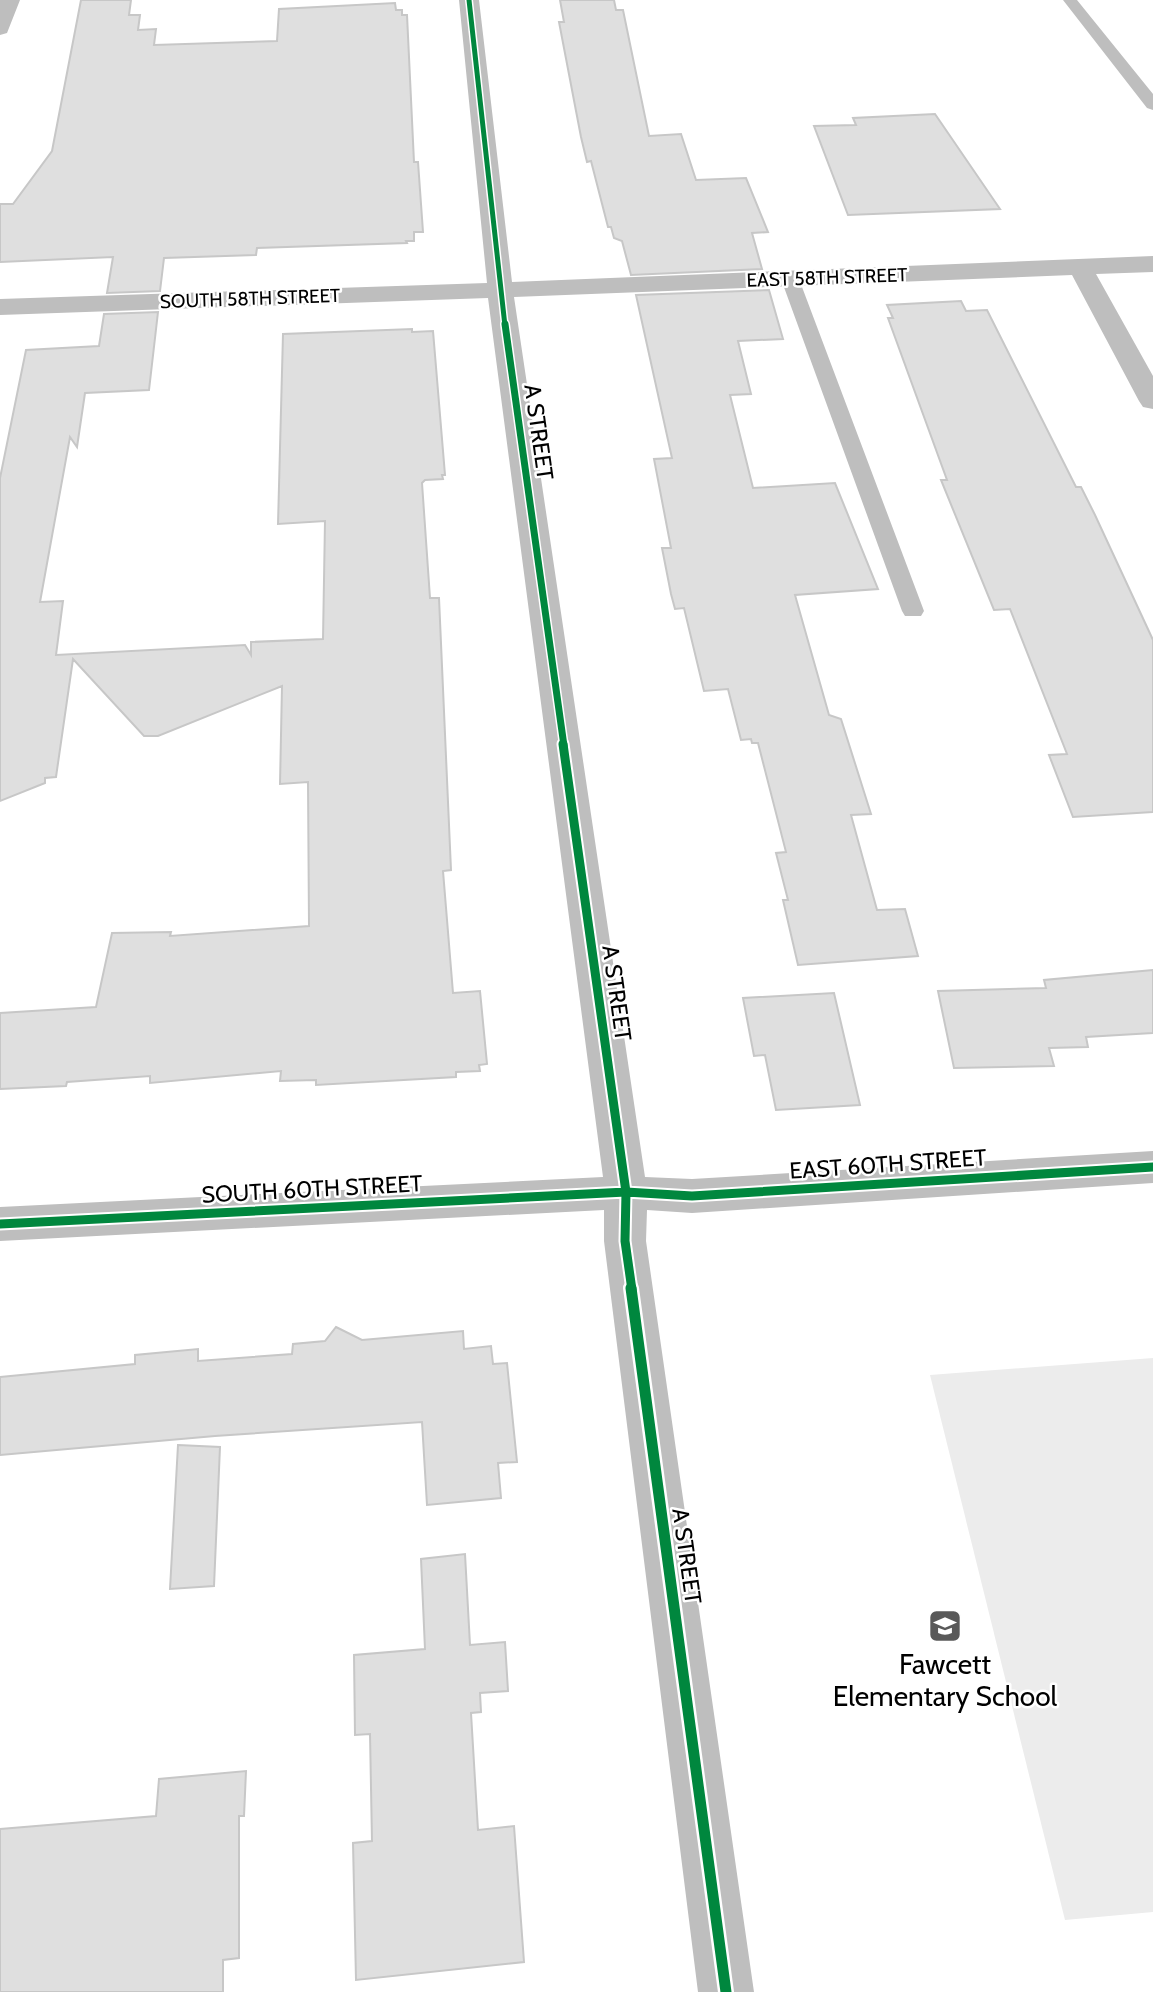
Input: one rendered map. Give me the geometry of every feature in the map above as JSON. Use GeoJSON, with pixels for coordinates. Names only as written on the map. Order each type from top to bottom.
{"type":"FeatureCollection","features":[{"type":"Feature","properties":{"kind":"street"},"geometry":{"type":"LineString","coordinates":[[0,29],[10,0]]}},
{"type":"Feature","properties":{"kind":"street","name":"A STREET"},"geometry":{"type":"LineString","coordinates":[[470,0],[500,290],[626,1192],[625,1241],[726,1992]]}},
{"type":"Feature","properties":{"kind":"street","name":"EAST 58TH STREET"},"geometry":{"type":"LineString","coordinates":[[500,290],[1153,264]]}},
{"type":"Feature","properties":{"kind":"street"},"geometry":{"type":"LineString","coordinates":[[1080,267],[1153,401]]}},
{"type":"Feature","properties":{"kind":"street","name":"SOUTH 58TH STREET"},"geometry":{"type":"LineString","coordinates":[[0,307],[500,290]]}},
{"type":"Feature","properties":{"kind":"street","name":"EAST 60TH STREET"},"geometry":{"type":"LineString","coordinates":[[626,1192],[692,1196],[1153,1167]]}},
{"type":"Feature","properties":{"kind":"street","name":"SOUTH 60TH STREET"},"geometry":{"type":"LineString","coordinates":[[0,1224],[626,1192]]}},
{"type":"Feature","properties":{"kind":"lane"},"geometry":{"type":"LineString","coordinates":[[1070,0],[1087,27],[1118,58],[1153,105]]}},
{"type":"Feature","properties":{"kind":"lane"},"geometry":{"type":"LineString","coordinates":[[790,279],[913,611]]}},
{"type":"Feature","properties":{"kind":"shaded area"},"geometry":{"type":"Polygon","coordinates":[[[1153,1358],[1153,1912],[1065,1920],[930,1375],[1153,1358]]]}},
{"type":"Feature","properties":{"kind":"building"},"geometry":{"type":"Polygon","coordinates":[[[81,0],[131,0],[129,15],[140,15],[138,30],[156,29],[154,45],[277,41],[279,9],[395,3],[396,10],[402,10],[402,15],[407,15],[414,162],[418,162],[423,232],[414,232],[414,241],[406,241],[407,243],[257,248],[256,255],[164,258],[160,291],[107,293],[113,257],[0,262],[0,204],[13,204],[52,151],[81,0]]]}},
{"type":"Feature","properties":{"kind":"building"},"geometry":{"type":"Polygon","coordinates":[[[560,0],[614,0],[616,10],[623,10],[649,136],[681,134],[696,180],[746,178],[768,232],[752,233],[762,269],[631,275],[622,241],[614,238],[611,227],[608,227],[591,161],[587,162],[559,22],[564,22],[560,0]]]}},
{"type":"Feature","properties":{"kind":"building"},"geometry":{"type":"Polygon","coordinates":[[[935,114],[1000,209],[848,215],[814,126],[856,125],[853,118],[935,114]]]}},
{"type":"Feature","properties":{"kind":"building"},"geometry":{"type":"Polygon","coordinates":[[[769,290],[783,339],[738,341],[751,394],[730,395],[753,488],[835,483],[878,589],[795,595],[829,715],[841,719],[871,814],[851,815],[877,910],[905,909],[918,956],[798,965],[783,900],[788,900],[776,853],[786,852],[758,743],[752,743],[751,739],[741,740],[728,689],[704,691],[684,608],[675,609],[671,594],[662,548],[671,548],[654,459],[672,458],[636,295],[769,290]]]}},
{"type":"Feature","properties":{"kind":"building"},"geometry":{"type":"Polygon","coordinates":[[[961,301],[966,311],[987,310],[1076,487],[1081,487],[1153,640],[1153,812],[1073,817],[1049,755],[1067,754],[1010,609],[994,610],[941,480],[947,480],[888,318],[893,318],[887,305],[961,301]]]}},
{"type":"Feature","properties":{"kind":"building"},"geometry":{"type":"Polygon","coordinates":[[[158,312],[149,390],[85,393],[77,447],[70,437],[40,602],[63,601],[56,655],[245,645],[251,655],[251,642],[323,639],[325,521],[278,524],[283,334],[412,329],[412,332],[433,331],[445,475],[442,475],[443,479],[425,480],[422,483],[430,598],[439,598],[451,870],[443,871],[453,993],[480,991],[487,1064],[479,1065],[480,1071],[456,1072],[456,1077],[316,1085],[316,1080],[280,1081],[281,1071],[150,1083],[150,1076],[67,1082],[66,1086],[0,1089],[0,1013],[96,1007],[112,933],[171,932],[170,936],[309,926],[308,782],[280,784],[282,686],[158,736],[144,736],[73,659],[56,777],[45,778],[45,783],[0,801],[0,478],[26,350],[99,346],[104,314],[158,312]]]}},
{"type":"Feature","properties":{"kind":"building"},"geometry":{"type":"Polygon","coordinates":[[[1153,970],[1153,1033],[1086,1037],[1088,1047],[1049,1048],[1054,1066],[954,1068],[938,991],[1046,988],[1044,980],[1153,970]]]}},
{"type":"Feature","properties":{"kind":"building"},"geometry":{"type":"Polygon","coordinates":[[[834,993],[860,1105],[776,1110],[765,1055],[754,1056],[743,998],[834,993]]]}},
{"type":"Feature","properties":{"kind":"building"},"geometry":{"type":"Polygon","coordinates":[[[336,1327],[362,1340],[463,1331],[464,1349],[491,1346],[493,1364],[507,1363],[517,1462],[498,1463],[501,1498],[427,1505],[422,1422],[215,1436],[0,1455],[0,1377],[135,1364],[135,1355],[198,1349],[198,1361],[292,1354],[293,1344],[325,1341],[336,1327]]]}},
{"type":"Feature","properties":{"kind":"building"},"geometry":{"type":"Polygon","coordinates":[[[178,1445],[220,1447],[214,1586],[170,1589],[178,1445]]]}},
{"type":"Feature","properties":{"kind":"building"},"geometry":{"type":"Polygon","coordinates":[[[465,1554],[470,1645],[505,1642],[508,1691],[480,1693],[481,1712],[471,1713],[478,1830],[514,1826],[524,1962],[356,1980],[353,1843],[372,1841],[370,1734],[355,1735],[354,1655],[425,1649],[421,1559],[465,1554]]]}},
{"type":"Feature","properties":{"kind":"building"},"geometry":{"type":"Polygon","coordinates":[[[246,1771],[244,1816],[239,1816],[239,1958],[223,1960],[223,1992],[0,1992],[0,1829],[156,1816],[159,1779],[246,1771]]]}},
{"type":"Feature","properties":{"kind":"cycle path"},"geometry":{"type":"LineString","coordinates":[[469,0],[500,290],[626,1192],[625,1241],[726,1992]]}},
{"type":"Feature","properties":{"kind":"cycle path"},"geometry":{"type":"LineString","coordinates":[[0,1224],[626,1192],[692,1196],[1153,1167]]}},
{"type":"Feature","properties":{"kind":"place","name":"Fawcett Elementary School"},"geometry":{"type":"Point","coordinates":[945,1626]}}]}
